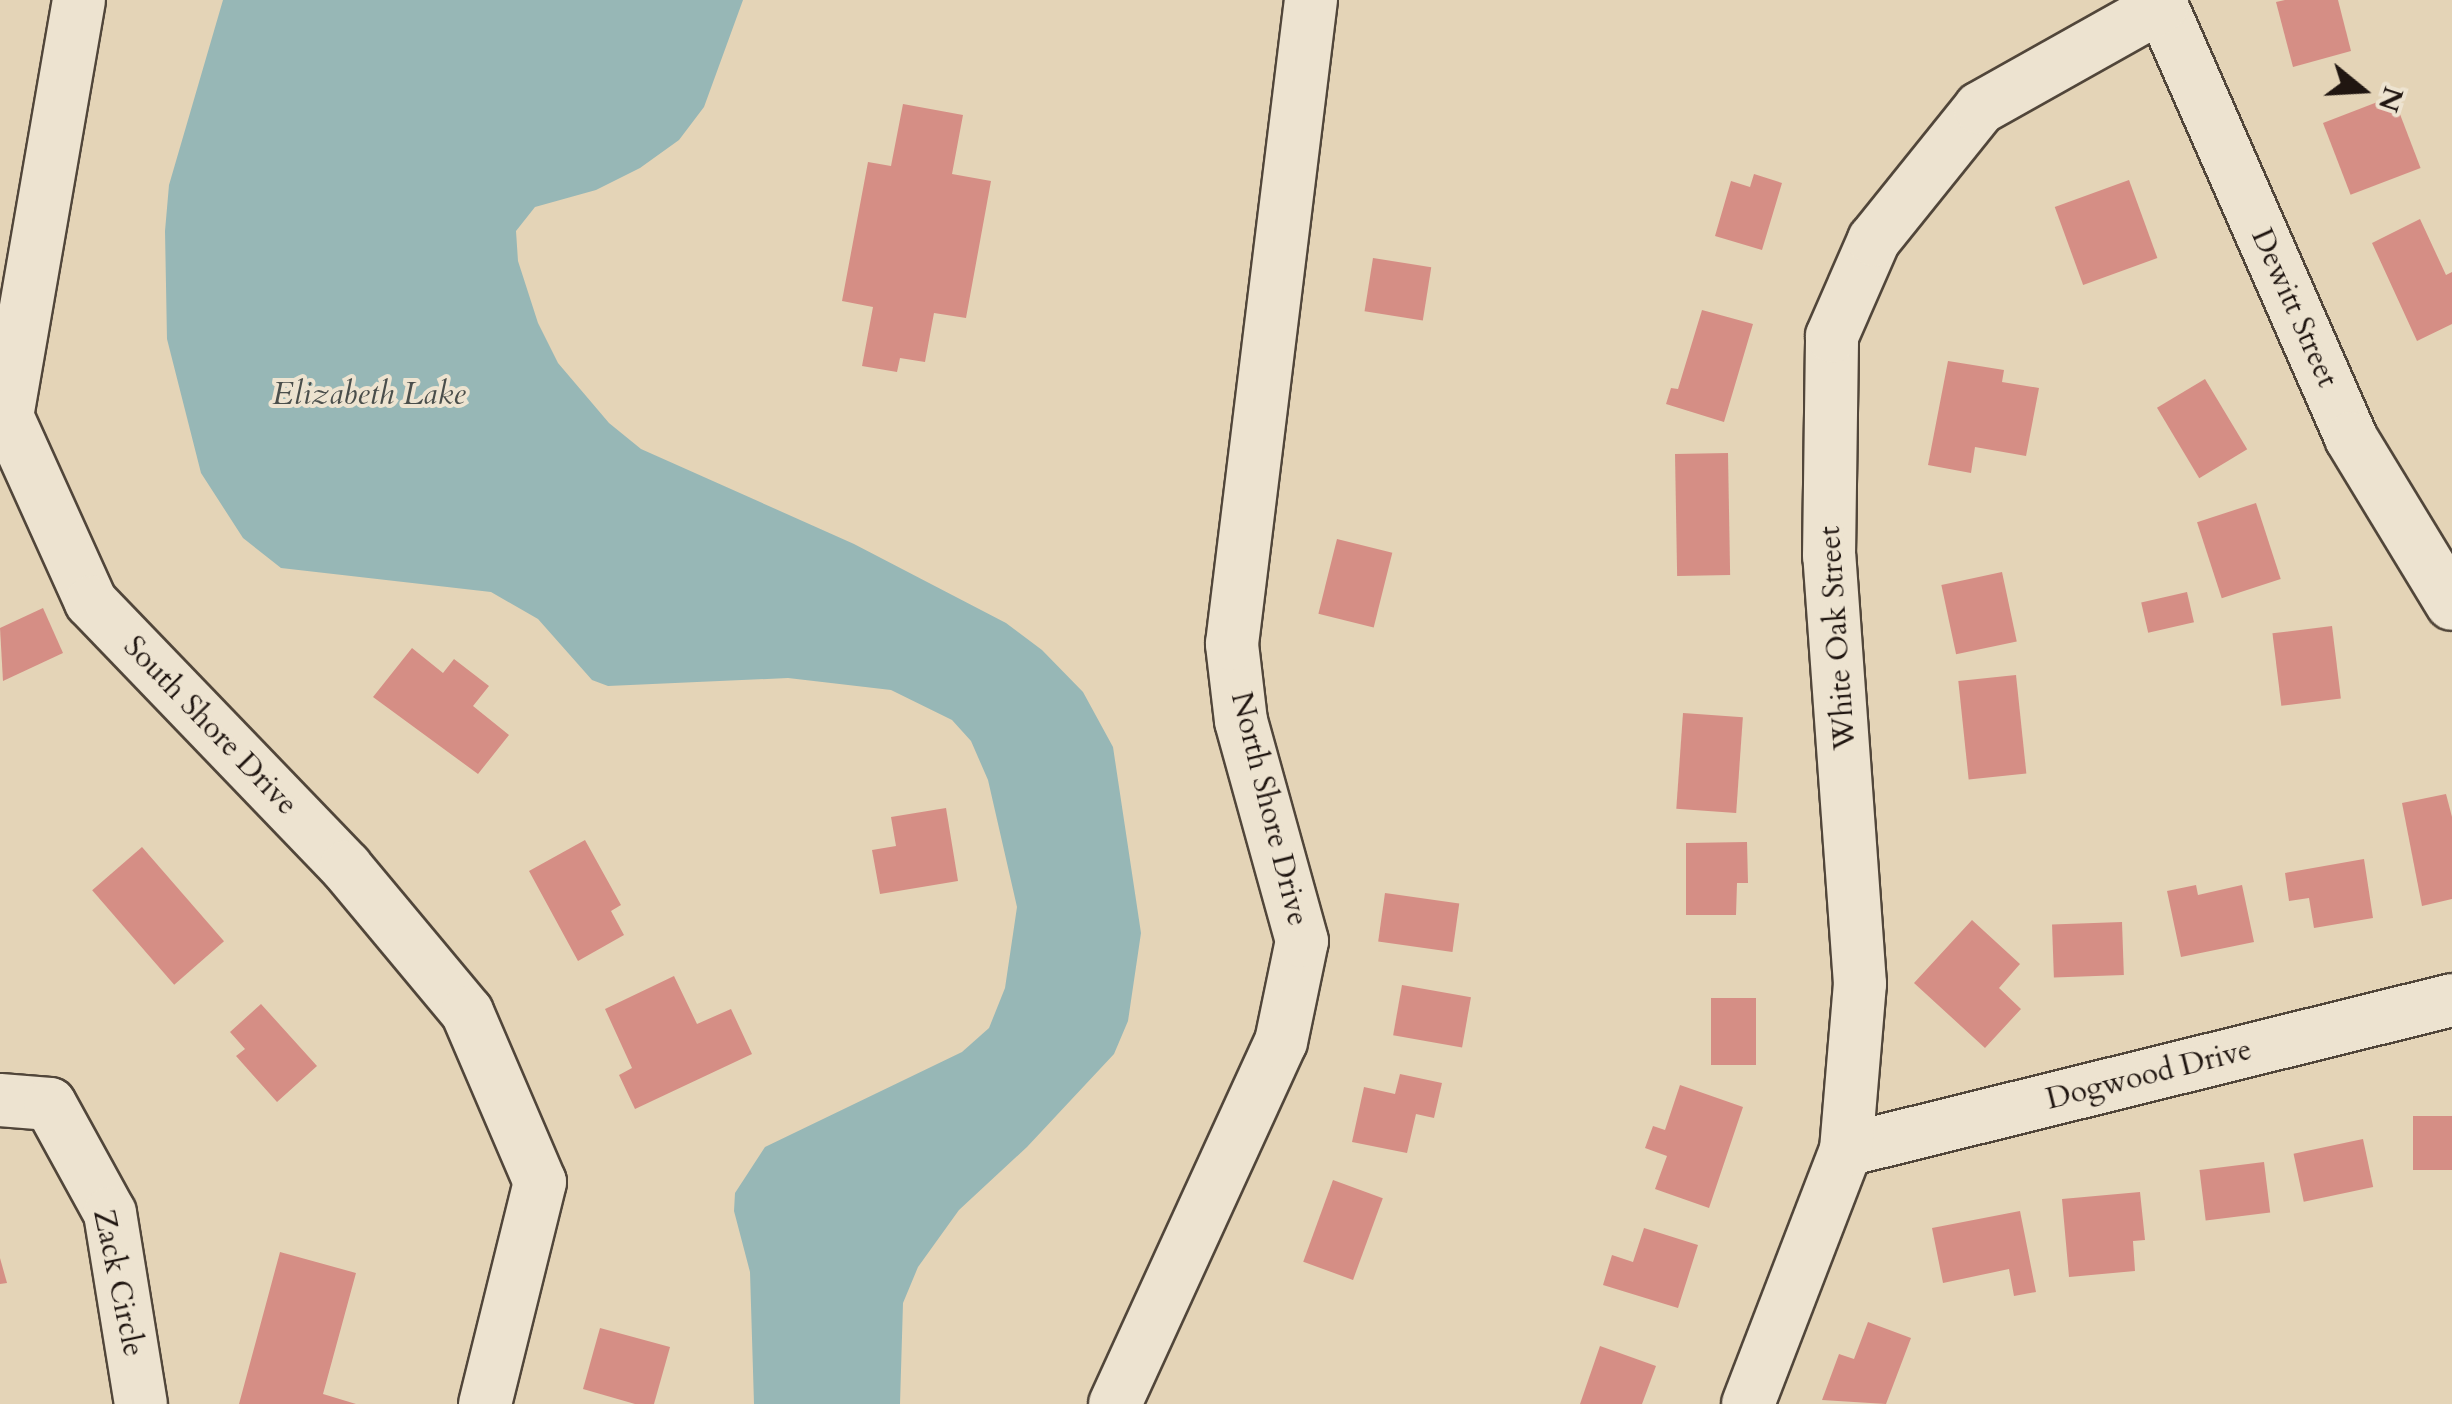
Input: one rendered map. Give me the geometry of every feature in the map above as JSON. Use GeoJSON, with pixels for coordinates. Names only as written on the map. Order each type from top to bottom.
{"type":"FeatureCollection","features":[{"type":"Feature","properties":{"kind":"street","name":"South Shore Drive"},"geometry":{"type":"LineString","coordinates":[[79,0],[3,417],[91,602],[346,867],[467,1012],[540,1182],[485,1404]]}},
{"type":"Feature","properties":{"kind":"street","name":"North Shore Drive"},"geometry":{"type":"LineString","coordinates":[[1115,1404],[1281,1042],[1302,940],[1240,721],[1232,644],[1310,0]]}},
{"type":"Feature","properties":{"kind":"street","name":"Dewitt Street"},"geometry":{"type":"LineString","coordinates":[[2161,3],[2352,438],[2452,604]]}},
{"type":"Feature","properties":{"kind":"street","name":"White Oak Street"},"geometry":{"type":"LineString","coordinates":[[1748,1404],[1846,1150],[1860,984],[1829,556],[1832,336],[1874,240],[1980,108],[2161,3]]}},
{"type":"Feature","properties":{"kind":"street","name":"Dogwood Drive"},"geometry":{"type":"LineString","coordinates":[[1846,1150],[2452,1000]]}},
{"type":"Feature","properties":{"kind":"street","name":"Zack Circle"},"geometry":{"type":"LineString","coordinates":[[0,1100],[50,1104],[110,1213],[141,1404]]}},
{"type":"Feature","properties":{"kind":"water","name":"Elizabeth Lake"},"geometry":{"type":"Polygon","coordinates":[[[223,0],[743,0],[704,107],[679,140],[640,168],[596,190],[535,207],[516,231],[518,261],[538,323],[558,363],[609,423],[641,449],[854,544],[1006,623],[1042,650],[1083,692],[1113,747],[1141,933],[1128,1021],[1114,1054],[1027,1147],[959,1210],[918,1267],[903,1303],[900,1404],[754,1404],[750,1272],[734,1211],[735,1193],[765,1147],[962,1052],[989,1028],[1005,988],[1017,907],[988,780],[971,741],[952,720],[891,690],[788,678],[608,686],[592,680],[538,619],[491,592],[281,568],[243,538],[201,473],[167,339],[165,231],[169,185],[223,0]]]}},
{"type":"Feature","properties":{"kind":"building"},"geometry":{"type":"Polygon","coordinates":[[[2338,0],[2351,51],[2293,67],[2276,2],[2338,0]]]}},
{"type":"Feature","properties":{"kind":"building"},"geometry":{"type":"Polygon","coordinates":[[[2393,96],[2421,168],[2351,195],[2323,123],[2393,96]]]}},
{"type":"Feature","properties":{"kind":"building"},"geometry":{"type":"Polygon","coordinates":[[[903,104],[963,115],[952,174],[991,181],[966,318],[934,313],[925,362],[900,358],[897,372],[862,366],[873,307],[842,301],[868,162],[891,166],[903,104]]]}},
{"type":"Feature","properties":{"kind":"building"},"geometry":{"type":"Polygon","coordinates":[[[1754,174],[1782,183],[1762,250],[1715,236],[1731,181],[1750,187],[1754,174]]]}},
{"type":"Feature","properties":{"kind":"building"},"geometry":{"type":"Polygon","coordinates":[[[2129,180],[2157,258],[2083,285],[2055,207],[2129,180]]]}},
{"type":"Feature","properties":{"kind":"building"},"geometry":{"type":"Polygon","coordinates":[[[2420,219],[2446,275],[2452,272],[2452,324],[2417,341],[2372,243],[2420,219]]]}},
{"type":"Feature","properties":{"kind":"building"},"geometry":{"type":"Polygon","coordinates":[[[1373,258],[1431,267],[1423,321],[1365,311],[1373,258]]]}},
{"type":"Feature","properties":{"kind":"building"},"geometry":{"type":"Polygon","coordinates":[[[1702,310],[1753,324],[1724,422],[1666,404],[1671,388],[1678,389],[1702,310]]]}},
{"type":"Feature","properties":{"kind":"building"},"geometry":{"type":"Polygon","coordinates":[[[1948,361],[2004,370],[2002,382],[2039,388],[2026,456],[1975,447],[1971,473],[1928,465],[1948,361]]]}},
{"type":"Feature","properties":{"kind":"building"},"geometry":{"type":"Polygon","coordinates":[[[2205,379],[2247,449],[2199,478],[2157,408],[2205,379]]]}},
{"type":"Feature","properties":{"kind":"building"},"geometry":{"type":"Polygon","coordinates":[[[1728,453],[1730,575],[1677,576],[1675,454],[1728,453]]]}},
{"type":"Feature","properties":{"kind":"building"},"geometry":{"type":"Polygon","coordinates":[[[2256,503],[2281,579],[2222,598],[2197,522],[2256,503]]]}},
{"type":"Feature","properties":{"kind":"building"},"geometry":{"type":"Polygon","coordinates":[[[1337,539],[1392,553],[1374,628],[1318,614],[1337,539]]]}},
{"type":"Feature","properties":{"kind":"building"},"geometry":{"type":"Polygon","coordinates":[[[2002,572],[2017,641],[1956,654],[1941,585],[2002,572]]]}},
{"type":"Feature","properties":{"kind":"building"},"geometry":{"type":"Polygon","coordinates":[[[2187,592],[2194,622],[2148,633],[2141,603],[2187,592]]]}},
{"type":"Feature","properties":{"kind":"building"},"geometry":{"type":"Polygon","coordinates":[[[43,608],[63,653],[3,681],[0,628],[43,608]]]}},
{"type":"Feature","properties":{"kind":"building"},"geometry":{"type":"Polygon","coordinates":[[[2332,626],[2341,698],[2281,706],[2272,633],[2332,626]]]}},
{"type":"Feature","properties":{"kind":"building"},"geometry":{"type":"Polygon","coordinates":[[[412,648],[443,673],[454,659],[489,686],[473,706],[509,735],[478,774],[373,697],[412,648]]]}},
{"type":"Feature","properties":{"kind":"building"},"geometry":{"type":"Polygon","coordinates":[[[2016,675],[2026,773],[1969,780],[1958,681],[2016,675]]]}},
{"type":"Feature","properties":{"kind":"building"},"geometry":{"type":"Polygon","coordinates":[[[1683,713],[1743,717],[1736,813],[1676,809],[1683,713]]]}},
{"type":"Feature","properties":{"kind":"building"},"geometry":{"type":"Polygon","coordinates":[[[2446,794],[2452,817],[2452,899],[2422,906],[2402,803],[2446,794]]]}},
{"type":"Feature","properties":{"kind":"building"},"geometry":{"type":"Polygon","coordinates":[[[946,808],[958,881],[880,894],[872,850],[896,846],[891,817],[946,808]]]}},
{"type":"Feature","properties":{"kind":"building"},"geometry":{"type":"Polygon","coordinates":[[[585,840],[621,905],[611,911],[624,935],[578,961],[529,871],[585,840]]]}},
{"type":"Feature","properties":{"kind":"building"},"geometry":{"type":"Polygon","coordinates":[[[1747,842],[1748,883],[1737,883],[1736,915],[1686,915],[1686,843],[1747,842]]]}},
{"type":"Feature","properties":{"kind":"building"},"geometry":{"type":"Polygon","coordinates":[[[142,847],[224,941],[174,985],[92,890],[142,847]]]}},
{"type":"Feature","properties":{"kind":"building"},"geometry":{"type":"Polygon","coordinates":[[[2364,859],[2373,918],[2314,928],[2309,898],[2289,901],[2285,873],[2364,859]]]}},
{"type":"Feature","properties":{"kind":"building"},"geometry":{"type":"Polygon","coordinates":[[[2196,885],[2198,895],[2242,885],[2254,942],[2181,957],[2167,891],[2196,885]]]}},
{"type":"Feature","properties":{"kind":"building"},"geometry":{"type":"Polygon","coordinates":[[[1385,893],[1459,903],[1452,952],[1378,942],[1385,893]]]}},
{"type":"Feature","properties":{"kind":"building"},"geometry":{"type":"Polygon","coordinates":[[[1972,920],[2020,964],[1999,988],[2021,1009],[1985,1048],[1914,983],[1972,920]]]}},
{"type":"Feature","properties":{"kind":"building"},"geometry":{"type":"Polygon","coordinates":[[[2122,922],[2124,975],[2054,977],[2052,924],[2122,922]]]}},
{"type":"Feature","properties":{"kind":"building"},"geometry":{"type":"Polygon","coordinates":[[[674,976],[697,1024],[731,1009],[752,1054],[635,1109],[619,1075],[632,1068],[605,1009],[674,976]]]}},
{"type":"Feature","properties":{"kind":"building"},"geometry":{"type":"Polygon","coordinates":[[[1402,985],[1471,997],[1462,1047],[1393,1035],[1402,985]]]}},
{"type":"Feature","properties":{"kind":"building"},"geometry":{"type":"Polygon","coordinates":[[[1711,998],[1756,998],[1756,1065],[1711,1065],[1711,998]]]}},
{"type":"Feature","properties":{"kind":"building"},"geometry":{"type":"Polygon","coordinates":[[[261,1004],[317,1066],[277,1102],[236,1056],[245,1049],[230,1032],[261,1004]]]}},
{"type":"Feature","properties":{"kind":"building"},"geometry":{"type":"Polygon","coordinates":[[[1400,1074],[1442,1083],[1434,1118],[1416,1114],[1407,1153],[1352,1142],[1364,1087],[1395,1094],[1400,1074]]]}},
{"type":"Feature","properties":{"kind":"building"},"geometry":{"type":"Polygon","coordinates":[[[1680,1085],[1743,1107],[1709,1208],[1655,1189],[1667,1156],[1645,1148],[1653,1126],[1665,1130],[1680,1085]]]}},
{"type":"Feature","properties":{"kind":"building"},"geometry":{"type":"Polygon","coordinates":[[[2413,1116],[2452,1116],[2452,1170],[2413,1170],[2413,1116]]]}},
{"type":"Feature","properties":{"kind":"building"},"geometry":{"type":"Polygon","coordinates":[[[2363,1139],[2373,1187],[2304,1202],[2294,1154],[2363,1139]]]}},
{"type":"Feature","properties":{"kind":"building"},"geometry":{"type":"Polygon","coordinates":[[[2264,1162],[2270,1213],[2206,1221],[2199,1170],[2264,1162]]]}},
{"type":"Feature","properties":{"kind":"building"},"geometry":{"type":"Polygon","coordinates":[[[1333,1180],[1383,1198],[1353,1280],[1303,1262],[1333,1180]]]}},
{"type":"Feature","properties":{"kind":"building"},"geometry":{"type":"Polygon","coordinates":[[[2140,1192],[2145,1240],[2133,1241],[2135,1271],[2069,1277],[2062,1199],[2140,1192]]]}},
{"type":"Feature","properties":{"kind":"building"},"geometry":{"type":"Polygon","coordinates":[[[2020,1211],[2036,1292],[2014,1296],[2009,1269],[1943,1283],[1932,1228],[2020,1211]]]}},
{"type":"Feature","properties":{"kind":"building"},"geometry":{"type":"Polygon","coordinates":[[[1644,1228],[1698,1245],[1678,1308],[1603,1285],[1612,1255],[1633,1262],[1644,1228]]]}},
{"type":"Feature","properties":{"kind":"building"},"geometry":{"type":"Polygon","coordinates":[[[280,1252],[356,1273],[323,1394],[356,1404],[239,1404],[280,1252]]]}},
{"type":"Feature","properties":{"kind":"building"},"geometry":{"type":"Polygon","coordinates":[[[0,1258],[7,1283],[0,1284],[0,1258]]]}},
{"type":"Feature","properties":{"kind":"building"},"geometry":{"type":"Polygon","coordinates":[[[1868,1322],[1911,1338],[1886,1404],[1822,1400],[1839,1354],[1854,1359],[1868,1322]]]}},
{"type":"Feature","properties":{"kind":"building"},"geometry":{"type":"Polygon","coordinates":[[[600,1328],[670,1347],[654,1404],[635,1404],[583,1389],[600,1328]]]}},
{"type":"Feature","properties":{"kind":"building"},"geometry":{"type":"Polygon","coordinates":[[[1600,1346],[1656,1366],[1642,1404],[1580,1404],[1600,1346]]]}}]}
